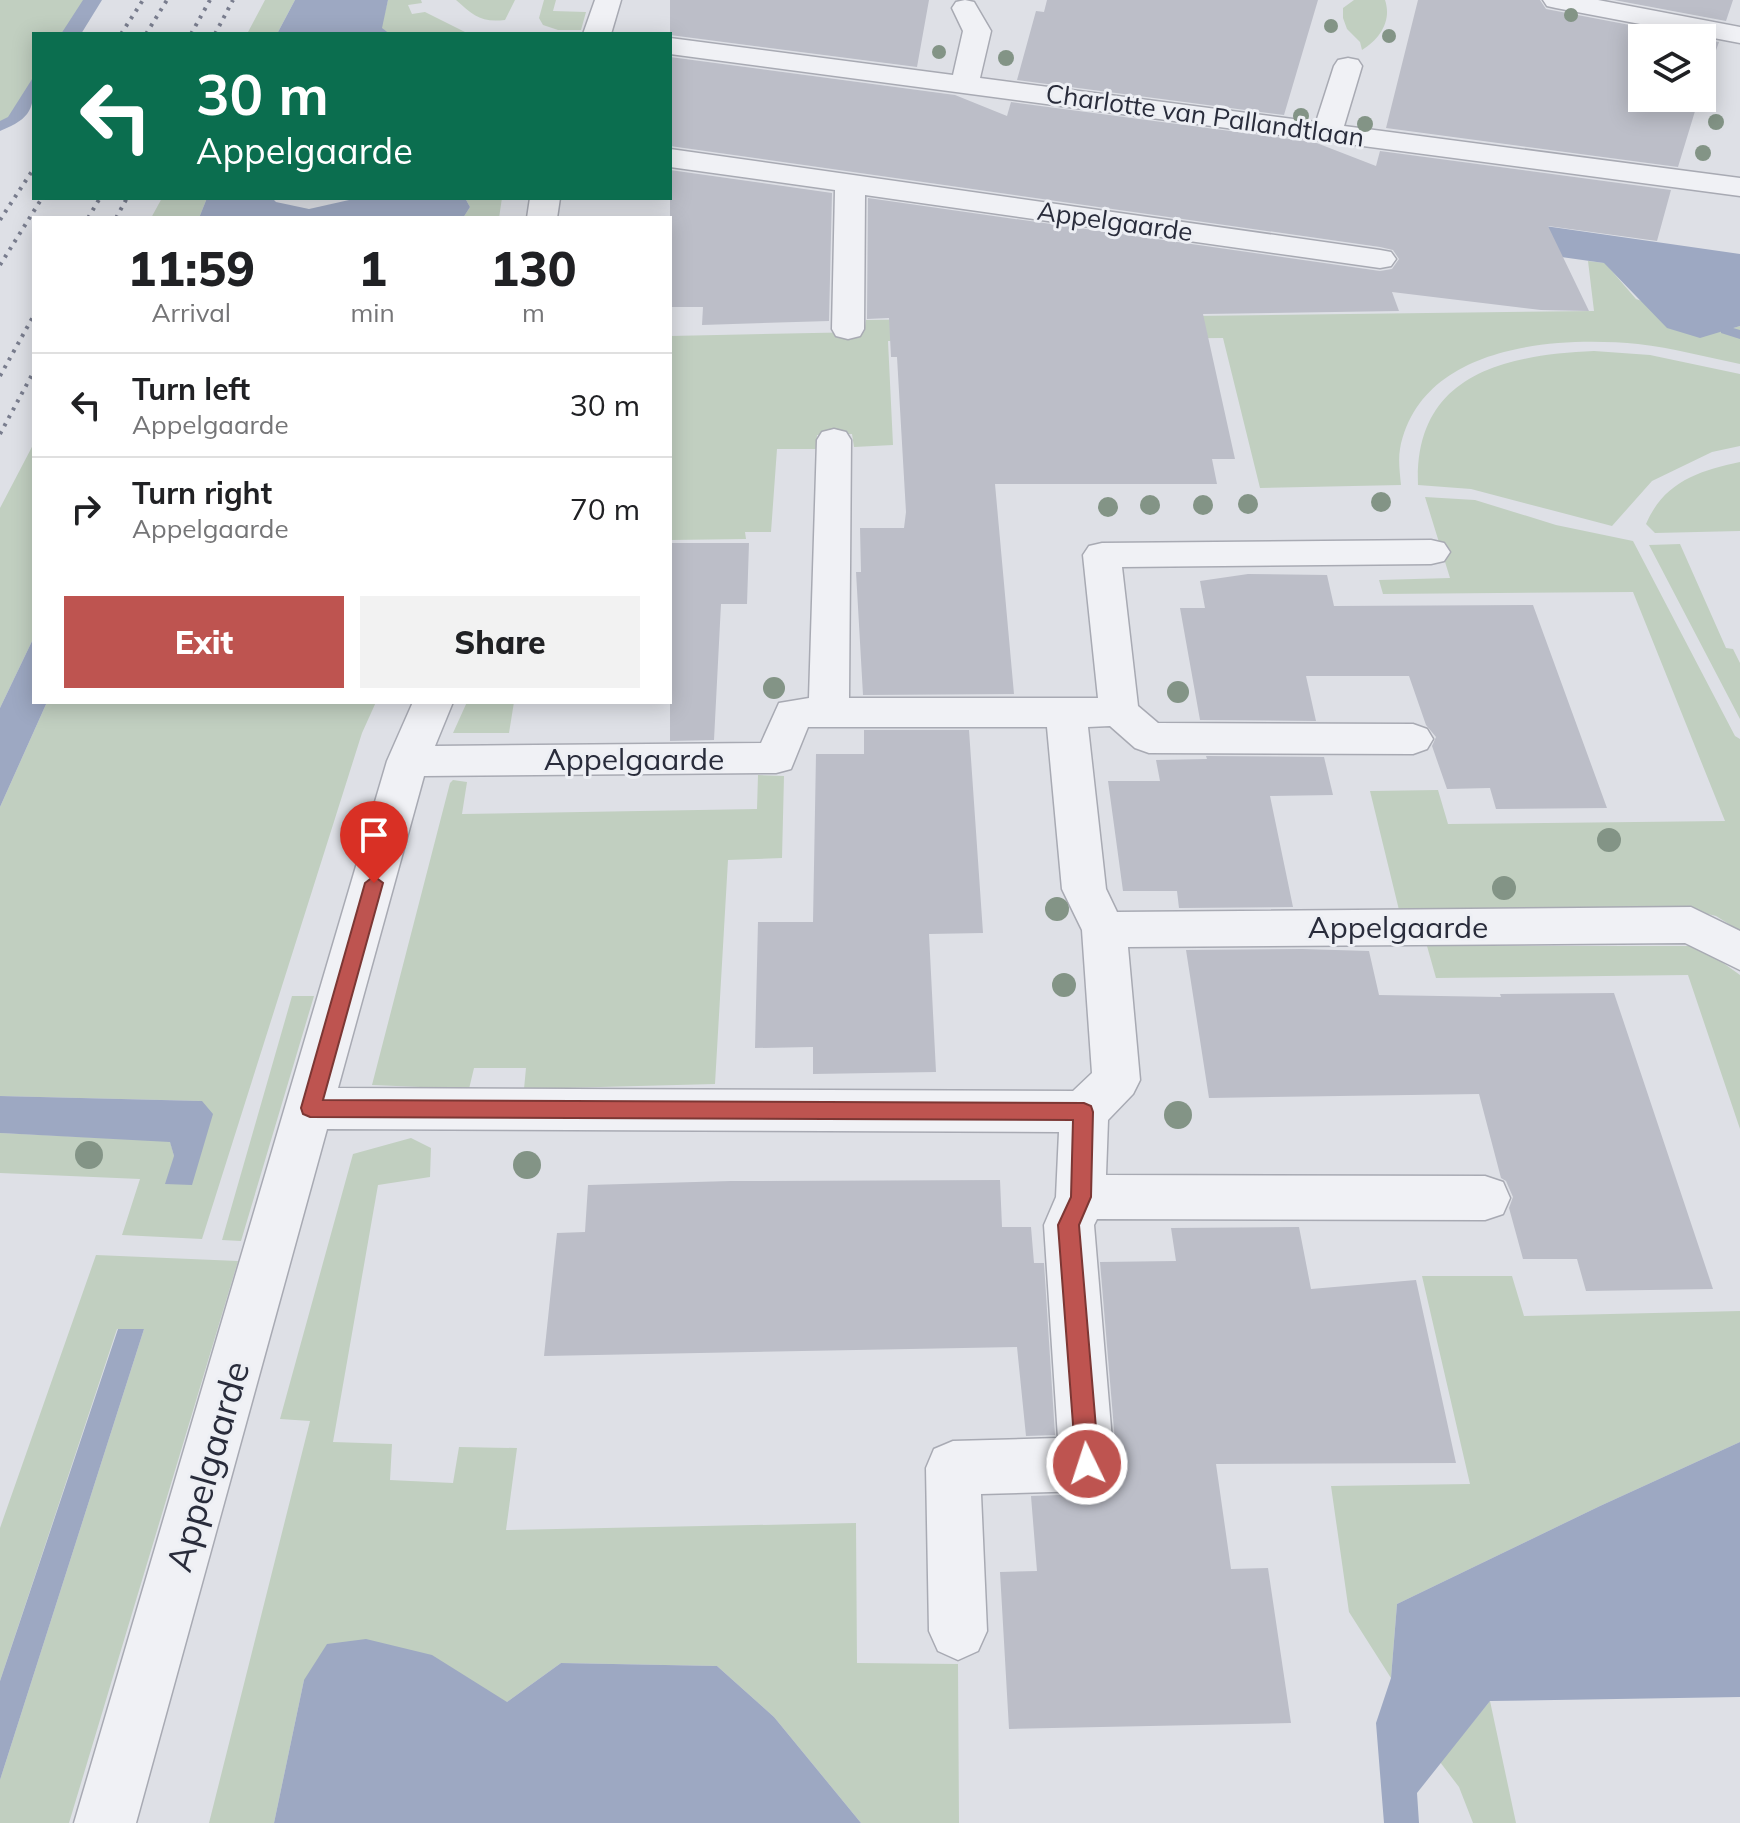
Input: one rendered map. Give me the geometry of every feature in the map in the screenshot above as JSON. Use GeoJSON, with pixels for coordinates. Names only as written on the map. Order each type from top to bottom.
{"type":"FeatureCollection","features":[{"type":"Feature","properties":{"kind":"street"},"geometry":{"type":"LineString","coordinates":[[598,32],[608,0]]}},
{"type":"Feature","properties":{"kind":"street"},"geometry":{"type":"LineString","coordinates":[[1556,0],[1740,35]]}},
{"type":"Feature","properties":{"kind":"street"},"geometry":{"type":"LineString","coordinates":[[965,8],[977,31],[965,83]]}},
{"type":"Feature","properties":{"kind":"street","name":"Charlotte van Pallandtlaan"},"geometry":{"type":"LineString","coordinates":[[672,46],[1735,186]]}},
{"type":"Feature","properties":{"kind":"street"},"geometry":{"type":"LineString","coordinates":[[1328,132],[1348,66]]}},
{"type":"Feature","properties":{"kind":"street"},"geometry":{"type":"LineString","coordinates":[[1735,186],[1740,156]]}},
{"type":"Feature","properties":{"kind":"street","name":"Appelgaarde"},"geometry":{"type":"LineString","coordinates":[[672,158],[1380,259]]}},
{"type":"Feature","properties":{"kind":"street"},"geometry":{"type":"LineString","coordinates":[[848,329],[850,183]]}},
{"type":"Feature","properties":{"kind":"street"},"geometry":{"type":"LineString","coordinates":[[829,713],[834,440]]}},
{"type":"Feature","properties":{"kind":"street"},"geometry":{"type":"LineString","coordinates":[[1413,739],[1149,738],[1119,712],[1102,555],[1431,552]]}},
{"type":"Feature","properties":{"kind":"street","name":"Appelgaarde"},"geometry":{"type":"LineString","coordinates":[[105,1823],[408,761],[432,704]]}},
{"type":"Feature","properties":{"kind":"street","name":"Appelgaarde"},"geometry":{"type":"LineString","coordinates":[[408,761],[776,758],[793,713],[1119,712]]}},
{"type":"Feature","properties":{"kind":"street"},"geometry":{"type":"LineString","coordinates":[[958,1631],[953,1468],[1087,1464],[1069,1225],[1081,1197],[1084,1112],[1116,1080],[1104,930],[1084,889],[1066,714]]}},
{"type":"Feature","properties":{"kind":"street","name":"Appelgaarde"},"geometry":{"type":"LineString","coordinates":[[1104,930],[1691,925],[1740,952]]}},
{"type":"Feature","properties":{"kind":"street"},"geometry":{"type":"LineString","coordinates":[[310,1108],[1084,1112]]}},
{"type":"Feature","properties":{"kind":"street"},"geometry":{"type":"LineString","coordinates":[[1081,1197],[1485,1198]]}},
{"type":"Feature","properties":{"kind":"green space"},"geometry":{"type":"Polygon","coordinates":[[[0,0],[92,0],[73,32],[32,32],[30,98],[14,116],[0,124],[0,0]]]}},
{"type":"Feature","properties":{"kind":"green space"},"geometry":{"type":"Polygon","coordinates":[[[265,0],[295,0],[278,32],[248,32],[265,0]]]}},
{"type":"Feature","properties":{"kind":"green space"},"geometry":{"type":"Polygon","coordinates":[[[388,0],[421,0],[422,3],[408,5],[412,14],[425,12],[465,32],[387,32],[381,28],[388,0]]]}},
{"type":"Feature","properties":{"kind":"green space"},"geometry":{"type":"Polygon","coordinates":[[[456,0],[515,0],[505,20],[497,21],[478,17],[456,0]]]}},
{"type":"Feature","properties":{"kind":"green space"},"geometry":{"type":"Polygon","coordinates":[[[544,0],[556,0],[553,11],[586,12],[581,30],[558,30],[543,25],[539,18],[544,0]]]}},
{"type":"Feature","properties":{"kind":"green space"},"geometry":{"type":"Polygon","coordinates":[[[1354,0],[1385,0],[1387,8],[1383,29],[1362,50],[1343,18],[1343,8],[1354,0]]]}},
{"type":"Feature","properties":{"kind":"green space"},"geometry":{"type":"Polygon","coordinates":[[[161,200],[206,200],[200,216],[152,216],[161,200]]]}},
{"type":"Feature","properties":{"kind":"green space"},"geometry":{"type":"Polygon","coordinates":[[[466,200],[502,200],[499,216],[464,216],[470,207],[466,200]]]}},
{"type":"Feature","properties":{"kind":"green space"},"geometry":{"type":"Polygon","coordinates":[[[1588,261],[1605,263],[1636,299],[1726,330],[1740,326],[1740,364],[1677,350],[1604,342],[1531,346],[1495,354],[1462,368],[1434,388],[1413,414],[1400,449],[1401,485],[1260,488],[1223,338],[888,341],[893,445],[854,447],[852,434],[817,435],[816,449],[777,449],[771,532],[745,532],[746,539],[672,540],[672,336],[864,332],[866,320],[1594,311],[1588,261]]]}},
{"type":"Feature","properties":{"kind":"green space"},"geometry":{"type":"Polygon","coordinates":[[[1594,351],[1650,355],[1740,374],[1740,446],[1712,452],[1652,481],[1612,526],[1471,489],[1418,485],[1421,448],[1431,418],[1448,395],[1470,378],[1497,366],[1528,358],[1594,351]]]}},
{"type":"Feature","properties":{"kind":"green space"},"geometry":{"type":"Polygon","coordinates":[[[32,447],[32,641],[0,708],[0,508],[32,447]]]}},
{"type":"Feature","properties":{"kind":"green space"},"geometry":{"type":"Polygon","coordinates":[[[1740,462],[1740,531],[1655,533],[1646,524],[1662,498],[1673,488],[1697,474],[1740,462]]]}},
{"type":"Feature","properties":{"kind":"green space"},"geometry":{"type":"Polygon","coordinates":[[[1425,497],[1475,500],[1556,525],[1633,541],[1735,736],[1740,739],[1740,931],[1716,916],[1691,910],[1399,910],[1370,791],[1438,790],[1448,824],[1725,821],[1633,592],[1383,594],[1379,580],[1450,578],[1425,497]]]}},
{"type":"Feature","properties":{"kind":"green space"},"geometry":{"type":"Polygon","coordinates":[[[1680,544],[1726,648],[1733,649],[1740,663],[1740,719],[1649,545],[1680,544]]]}},
{"type":"Feature","properties":{"kind":"green space"},"geometry":{"type":"Polygon","coordinates":[[[46,704],[375,704],[362,733],[202,1239],[122,1235],[140,1179],[0,1173],[0,1133],[170,1141],[174,1156],[202,1101],[0,1096],[0,807],[46,704]]]}},
{"type":"Feature","properties":{"kind":"green space"},"geometry":{"type":"Polygon","coordinates":[[[466,704],[514,704],[509,733],[453,733],[466,704]]]}},
{"type":"Feature","properties":{"kind":"green space"},"geometry":{"type":"Polygon","coordinates":[[[758,775],[784,776],[782,858],[728,860],[715,1084],[524,1089],[526,1068],[474,1068],[469,1089],[372,1085],[453,780],[467,782],[462,814],[757,809],[758,775]]]}},
{"type":"Feature","properties":{"kind":"green space"},"geometry":{"type":"Polygon","coordinates":[[[1427,946],[1692,946],[1705,950],[1740,975],[1740,1129],[1688,975],[1436,978],[1427,946]]]}},
{"type":"Feature","properties":{"kind":"green space"},"geometry":{"type":"Polygon","coordinates":[[[292,996],[314,996],[241,1241],[222,1240],[292,996]]]}},
{"type":"Feature","properties":{"kind":"green space"},"geometry":{"type":"Polygon","coordinates":[[[411,1138],[431,1148],[430,1177],[378,1185],[333,1442],[392,1444],[390,1480],[453,1483],[459,1447],[517,1448],[506,1530],[856,1523],[857,1663],[958,1664],[959,1823],[861,1823],[774,1717],[717,1666],[561,1663],[507,1702],[304,1680],[274,1823],[209,1823],[310,1421],[280,1419],[353,1154],[411,1138]]]}},
{"type":"Feature","properties":{"kind":"green space"},"geometry":{"type":"Polygon","coordinates":[[[96,1255],[238,1261],[69,1823],[0,1823],[0,1780],[144,1329],[117,1329],[0,1681],[0,1528],[96,1255]]]}},
{"type":"Feature","properties":{"kind":"green space"},"geometry":{"type":"Polygon","coordinates":[[[1422,1276],[1512,1276],[1524,1316],[1740,1311],[1740,1442],[1397,1604],[1391,1678],[1349,1612],[1331,1486],[1470,1484],[1422,1276]]]}},
{"type":"Feature","properties":{"kind":"green space"},"geometry":{"type":"Polygon","coordinates":[[[1490,1701],[1516,1823],[1473,1823],[1459,1787],[1440,1762],[1490,1701]]]}},
{"type":"Feature","properties":{"kind":"water"},"geometry":{"type":"Polygon","coordinates":[[[83,0],[102,0],[82,32],[62,32],[83,0]]]}},
{"type":"Feature","properties":{"kind":"water"},"geometry":{"type":"Polygon","coordinates":[[[295,0],[388,0],[382,28],[387,32],[278,32],[295,0]]]}},
{"type":"Feature","properties":{"kind":"water"},"geometry":{"type":"Polygon","coordinates":[[[32,79],[29,111],[19,122],[0,131],[0,121],[8,117],[32,79]]]}},
{"type":"Feature","properties":{"kind":"water"},"geometry":{"type":"Polygon","coordinates":[[[672,132],[1489,218],[1740,254],[1740,326],[1700,338],[1667,328],[1604,263],[672,132]]]}},
{"type":"Feature","properties":{"kind":"water"},"geometry":{"type":"Polygon","coordinates":[[[206,200],[274,200],[309,209],[349,200],[466,200],[470,207],[464,216],[200,216],[206,200]]]}},
{"type":"Feature","properties":{"kind":"water"},"geometry":{"type":"Polygon","coordinates":[[[32,641],[32,704],[46,704],[0,807],[0,708],[32,641]]]}},
{"type":"Feature","properties":{"kind":"water"},"geometry":{"type":"Polygon","coordinates":[[[0,1096],[202,1101],[213,1114],[192,1185],[165,1184],[174,1156],[170,1142],[0,1133],[0,1096]]]}},
{"type":"Feature","properties":{"kind":"water"},"geometry":{"type":"Polygon","coordinates":[[[118,1329],[144,1329],[0,1780],[0,1681],[118,1329]]]}},
{"type":"Feature","properties":{"kind":"water"},"geometry":{"type":"Polygon","coordinates":[[[1740,1442],[1740,1697],[1490,1701],[1417,1793],[1419,1823],[1384,1823],[1376,1723],[1391,1678],[1397,1604],[1740,1442]]]}},
{"type":"Feature","properties":{"kind":"water"},"geometry":{"type":"Polygon","coordinates":[[[366,1639],[432,1655],[507,1702],[561,1663],[717,1666],[774,1717],[861,1823],[274,1823],[304,1680],[327,1644],[366,1639]]]}},
{"type":"Feature","properties":{"kind":"building"},"geometry":{"type":"Polygon","coordinates":[[[670,0],[929,0],[917,67],[672,35],[670,0]]]}},
{"type":"Feature","properties":{"kind":"building"},"geometry":{"type":"Polygon","coordinates":[[[1047,0],[1318,0],[1284,115],[1017,80],[1036,11],[1044,12],[1047,0]]]}},
{"type":"Feature","properties":{"kind":"building"},"geometry":{"type":"Polygon","coordinates":[[[1418,0],[1540,0],[1546,9],[1628,25],[1628,112],[1695,112],[1678,167],[1386,128],[1418,0]]]}},
{"type":"Feature","properties":{"kind":"building"},"geometry":{"type":"Polygon","coordinates":[[[1614,0],[1733,0],[1726,21],[1614,0]]]}},
{"type":"Feature","properties":{"kind":"building"},"geometry":{"type":"Polygon","coordinates":[[[672,57],[955,95],[1007,116],[1011,102],[1314,142],[1376,166],[1380,151],[1671,190],[1657,241],[1548,226],[1589,311],[1541,310],[1392,292],[1399,311],[1203,314],[1235,459],[1212,459],[1217,484],[995,484],[1014,694],[863,695],[856,572],[861,572],[860,528],[904,528],[906,512],[897,357],[891,357],[889,318],[867,319],[868,198],[1380,271],[1392,269],[1399,259],[1393,250],[672,146],[672,57]]]}},
{"type":"Feature","properties":{"kind":"building"},"geometry":{"type":"Polygon","coordinates":[[[672,170],[832,193],[829,321],[702,325],[703,307],[672,307],[672,170]]]}},
{"type":"Feature","properties":{"kind":"building"},"geometry":{"type":"Polygon","coordinates":[[[672,543],[749,543],[747,604],[721,604],[714,740],[670,741],[672,543]]]}},
{"type":"Feature","properties":{"kind":"building"},"geometry":{"type":"Polygon","coordinates":[[[1248,574],[1327,575],[1334,606],[1533,605],[1607,808],[1496,809],[1490,788],[1447,789],[1432,746],[1436,737],[1426,725],[1409,676],[1306,676],[1316,721],[1200,720],[1180,608],[1205,608],[1200,581],[1248,574]]]}},
{"type":"Feature","properties":{"kind":"building"},"geometry":{"type":"Polygon","coordinates":[[[864,730],[969,730],[983,933],[929,934],[936,1072],[813,1074],[813,1047],[755,1048],[758,922],[813,922],[816,754],[864,754],[864,730]]]}},
{"type":"Feature","properties":{"kind":"building"},"geometry":{"type":"Polygon","coordinates":[[[1206,756],[1324,757],[1333,795],[1270,796],[1293,907],[1179,908],[1177,891],[1123,891],[1108,781],[1160,781],[1156,760],[1207,759],[1206,756]]]}},
{"type":"Feature","properties":{"kind":"building"},"geometry":{"type":"Polygon","coordinates":[[[1186,950],[1369,951],[1379,995],[1501,997],[1500,994],[1614,993],[1713,1289],[1586,1291],[1577,1259],[1523,1259],[1509,1208],[1513,1197],[1506,1181],[1501,1178],[1479,1094],[1209,1098],[1186,950]]]}},
{"type":"Feature","properties":{"kind":"building"},"geometry":{"type":"Polygon","coordinates":[[[1000,1180],[1002,1227],[1031,1227],[1034,1263],[1044,1263],[1055,1435],[1026,1436],[1017,1347],[544,1356],[557,1233],[585,1232],[588,1185],[1000,1180]]]}},
{"type":"Feature","properties":{"kind":"building"},"geometry":{"type":"Polygon","coordinates":[[[1299,1227],[1311,1289],[1416,1280],[1456,1463],[1216,1464],[1231,1569],[1268,1568],[1291,1723],[1009,1729],[1000,1572],[1037,1571],[1031,1496],[1088,1494],[1107,1486],[1117,1465],[1100,1262],[1176,1261],[1171,1228],[1299,1227]]]}},
{"type":"Feature","properties":{"kind":"waterway"},"geometry":{"type":"LineString","coordinates":[[1726,330],[1740,335]]}},
{"type":"Feature","properties":{"kind":"railway"},"geometry":{"type":"LineString","coordinates":[[122,32],[143,0]]}},
{"type":"Feature","properties":{"kind":"railway"},"geometry":{"type":"LineString","coordinates":[[147,32],[167,0]]}},
{"type":"Feature","properties":{"kind":"railway"},"geometry":{"type":"LineString","coordinates":[[192,32],[210,0]]}},
{"type":"Feature","properties":{"kind":"railway"},"geometry":{"type":"LineString","coordinates":[[216,32],[233,0]]}},
{"type":"Feature","properties":{"kind":"railway"},"geometry":{"type":"LineString","coordinates":[[0,220],[32,171]]}},
{"type":"Feature","properties":{"kind":"railway"},"geometry":{"type":"LineString","coordinates":[[0,265],[41,200]]}},
{"type":"Feature","properties":{"kind":"railway"},"geometry":{"type":"LineString","coordinates":[[89,216],[99,200]]}},
{"type":"Feature","properties":{"kind":"railway"},"geometry":{"type":"LineString","coordinates":[[117,216],[126,200]]}},
{"type":"Feature","properties":{"kind":"railway"},"geometry":{"type":"LineString","coordinates":[[0,376],[32,319]]}},
{"type":"Feature","properties":{"kind":"railway"},"geometry":{"type":"LineString","coordinates":[[0,434],[32,375]]}},
{"type":"Feature","properties":{"kind":"route"},"geometry":{"type":"LineString","coordinates":[[374,883],[310,1108],[1084,1112],[1081,1197],[1069,1225],[1087,1464]]}}]}
